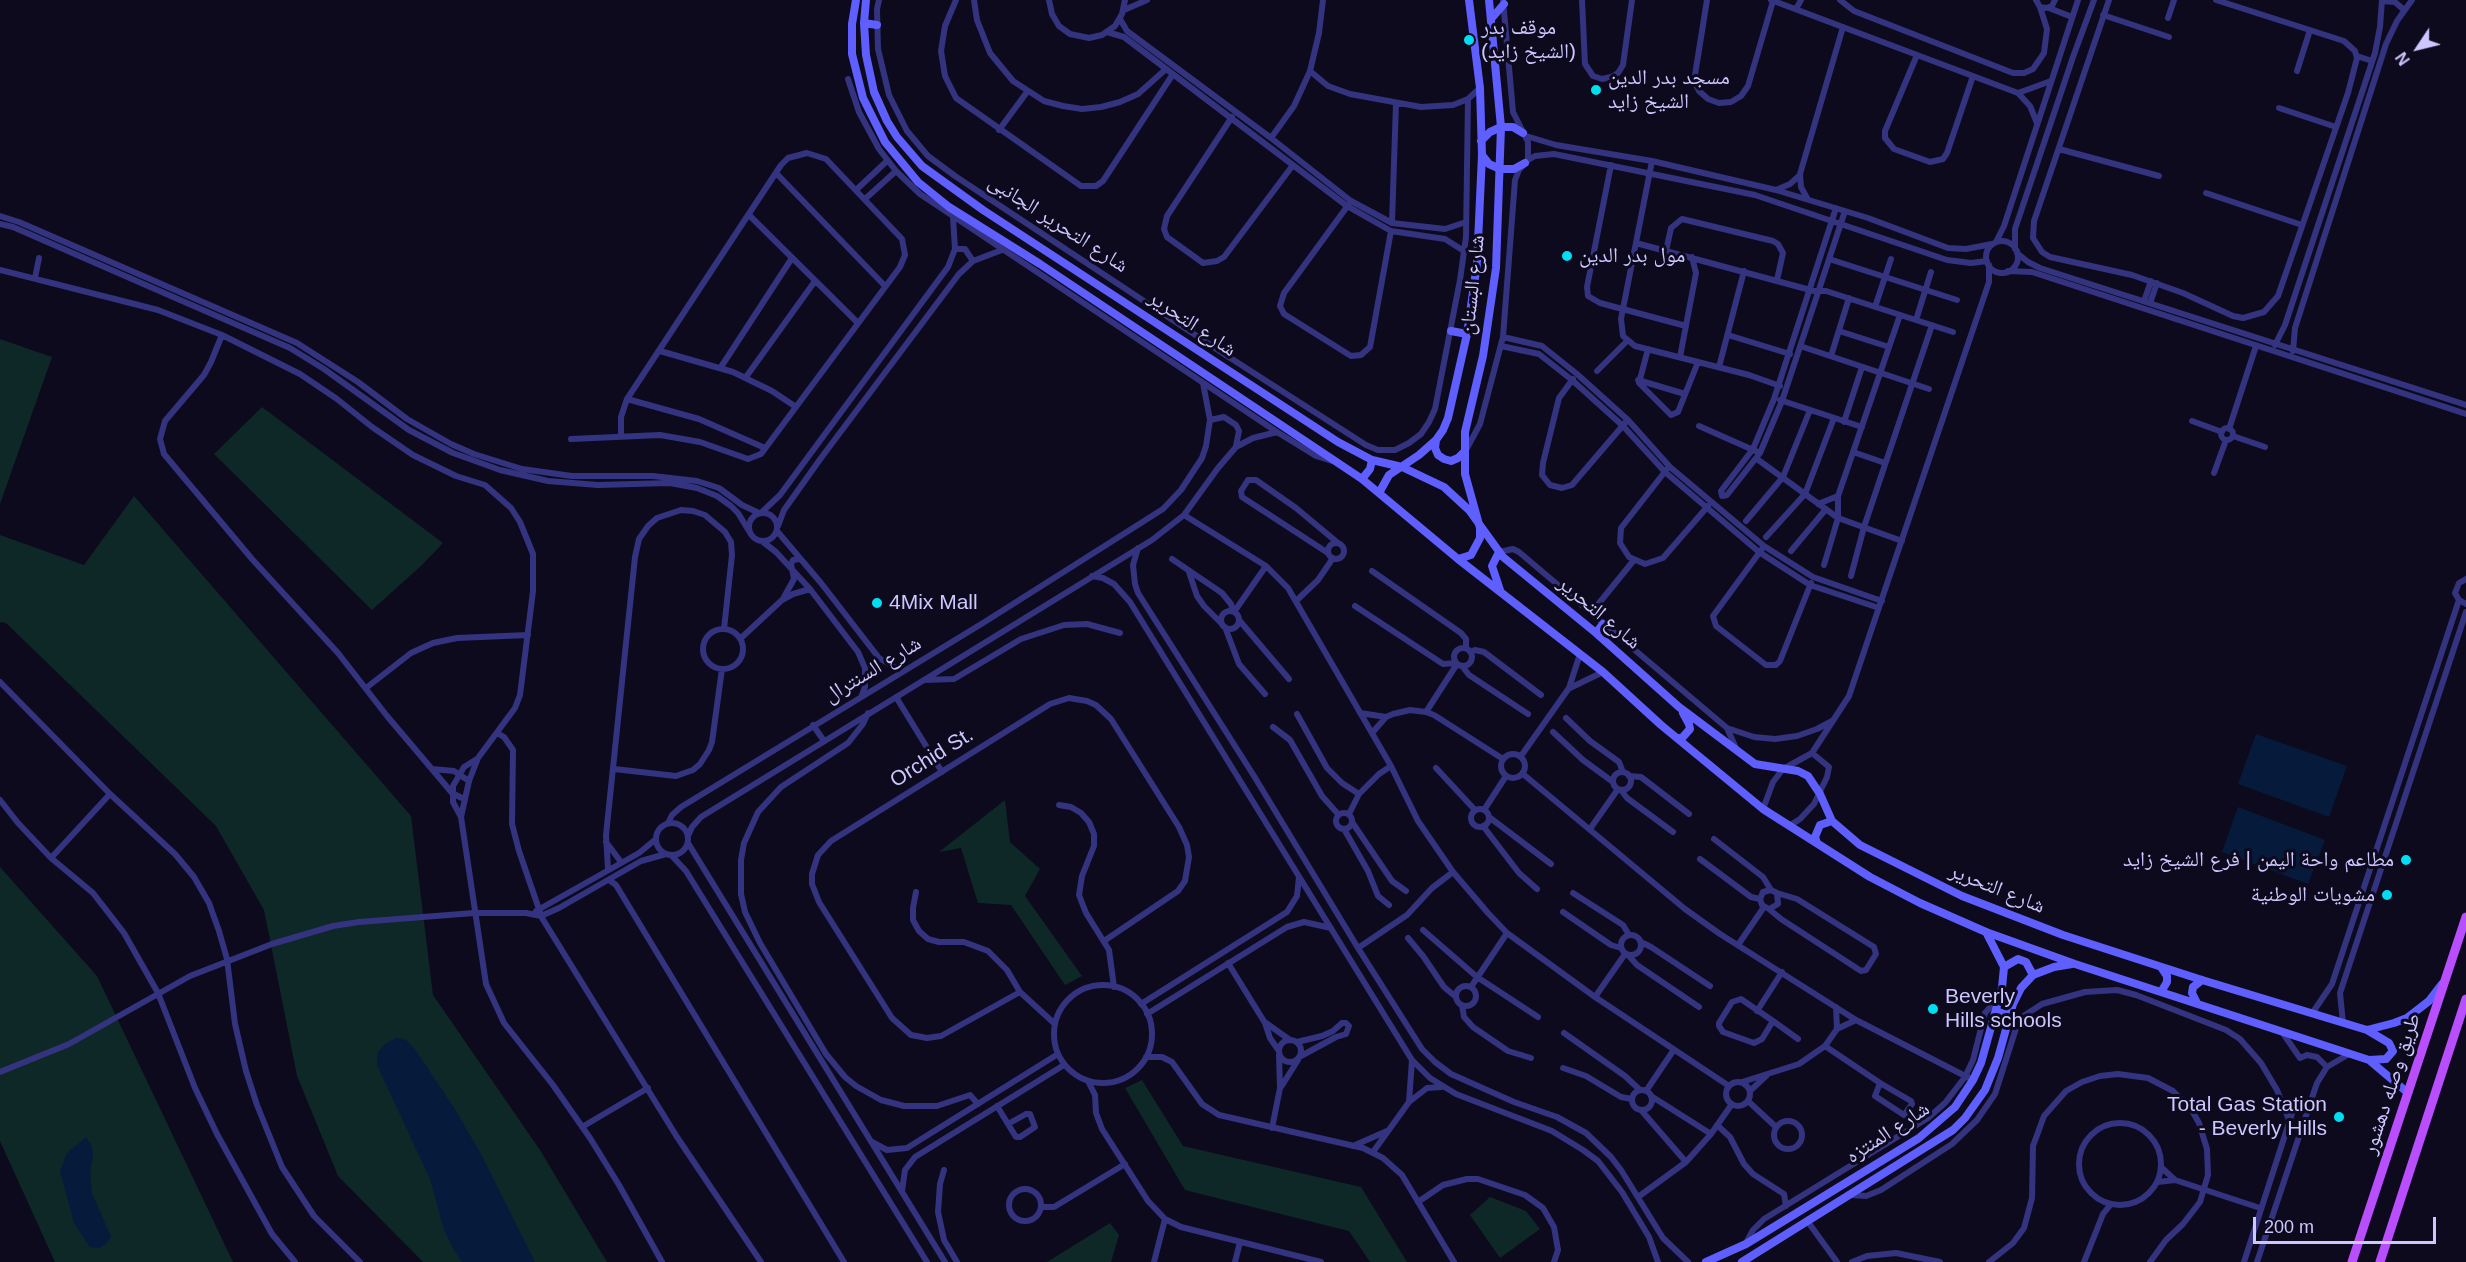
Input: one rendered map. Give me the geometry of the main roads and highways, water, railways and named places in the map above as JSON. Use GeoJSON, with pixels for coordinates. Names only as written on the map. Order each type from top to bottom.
{"type":"FeatureCollection","features":[{"type":"Feature","properties":{"kind":"main road","name":"طريق وصله دهشور"},"geometry":{"type":"LineString","coordinates":[[2352,1262],[2466,917]]}},
{"type":"Feature","properties":{"kind":"main road","name":"طريق وصله دهشور"},"geometry":{"type":"LineString","coordinates":[[2380,1262],[2466,999]]}},
{"type":"Feature","properties":{"kind":"water"},"geometry":{"type":"Polygon","coordinates":[[[2256,734],[2347,766],[2329,817],[2238,784],[2256,734]]]}},
{"type":"Feature","properties":{"kind":"water"},"geometry":{"type":"Polygon","coordinates":[[[2238,807],[2325,840],[2308,884],[2222,852],[2238,807]]]}},
{"type":"Feature","properties":{"kind":"water"},"geometry":{"type":"Polygon","coordinates":[[[396,1038],[405,1039],[414,1048],[455,1109],[482,1156],[535,1262],[462,1262],[454,1250],[444,1230],[430,1179],[377,1065],[377,1053],[385,1044],[396,1038]]]}},
{"type":"Feature","properties":{"kind":"water"},"geometry":{"type":"Polygon","coordinates":[[[86,1137],[92,1146],[90,1173],[92,1193],[111,1237],[99,1248],[90,1247],[74,1223],[60,1171],[67,1153],[86,1137]]]}},
{"type":"Feature","properties":{"kind":"place","name":"موقف بدر (الشيخ زايد)"},"geometry":{"type":"Point","coordinates":[1469,40]}},
{"type":"Feature","properties":{"kind":"place","name":"مسجد بدر الدين الشيخ زايد"},"geometry":{"type":"Point","coordinates":[1596,90]}},
{"type":"Feature","properties":{"kind":"place","name":"مول بدر الدين"},"geometry":{"type":"Point","coordinates":[1567,256]}},
{"type":"Feature","properties":{"kind":"place","name":"4Mix Mall"},"geometry":{"type":"Point","coordinates":[877,603]}},
{"type":"Feature","properties":{"kind":"place","name":"مطاعم واحة اليمن | فرع الشيخ زايد"},"geometry":{"type":"Point","coordinates":[2406,860]}},
{"type":"Feature","properties":{"kind":"place","name":"مشويات الوطنية"},"geometry":{"type":"Point","coordinates":[2387,895]}},
{"type":"Feature","properties":{"kind":"place","name":"Beverly Hills schools"},"geometry":{"type":"Point","coordinates":[1933,1009]}},
{"type":"Feature","properties":{"kind":"place","name":"Total Gas Station - Beverly Hills"},"geometry":{"type":"Point","coordinates":[2339,1117]}}]}
